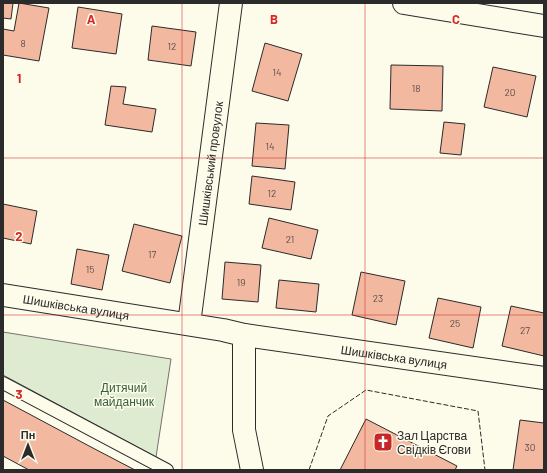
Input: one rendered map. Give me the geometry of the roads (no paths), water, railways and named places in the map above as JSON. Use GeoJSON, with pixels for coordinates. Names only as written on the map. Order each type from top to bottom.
{"type":"FeatureCollection","features":[{"type":"Feature","properties":{"kind":"street","name":"Шишківський провулок"},"geometry":{"type":"LineString","coordinates":[[189,324],[231,3]]}},
{"type":"Feature","properties":{"kind":"street"},"geometry":{"type":"LineString","coordinates":[[404,3],[544,26]]}},
{"type":"Feature","properties":{"kind":"street","name":"Шишківська вулиця"},"geometry":{"type":"LineString","coordinates":[[3,294],[189,324],[244,335],[544,378]]}},
{"type":"Feature","properties":{"kind":"street"},"geometry":{"type":"LineString","coordinates":[[244,335],[244,430],[252,470]]}},
{"type":"Feature","properties":{"kind":"lane"},"geometry":{"type":"LineString","coordinates":[[3,383],[167,470]]}},
{"type":"Feature","properties":{"kind":"place","name":"Зал Царства Свідків Єгови"},"geometry":{"type":"Point","coordinates":[383,442]}},
{"type":"Feature","properties":{"kind":"park label","name":"Дитячий майданчик"},"geometry":{"type":"Point","coordinates":[124,394]}}]}
